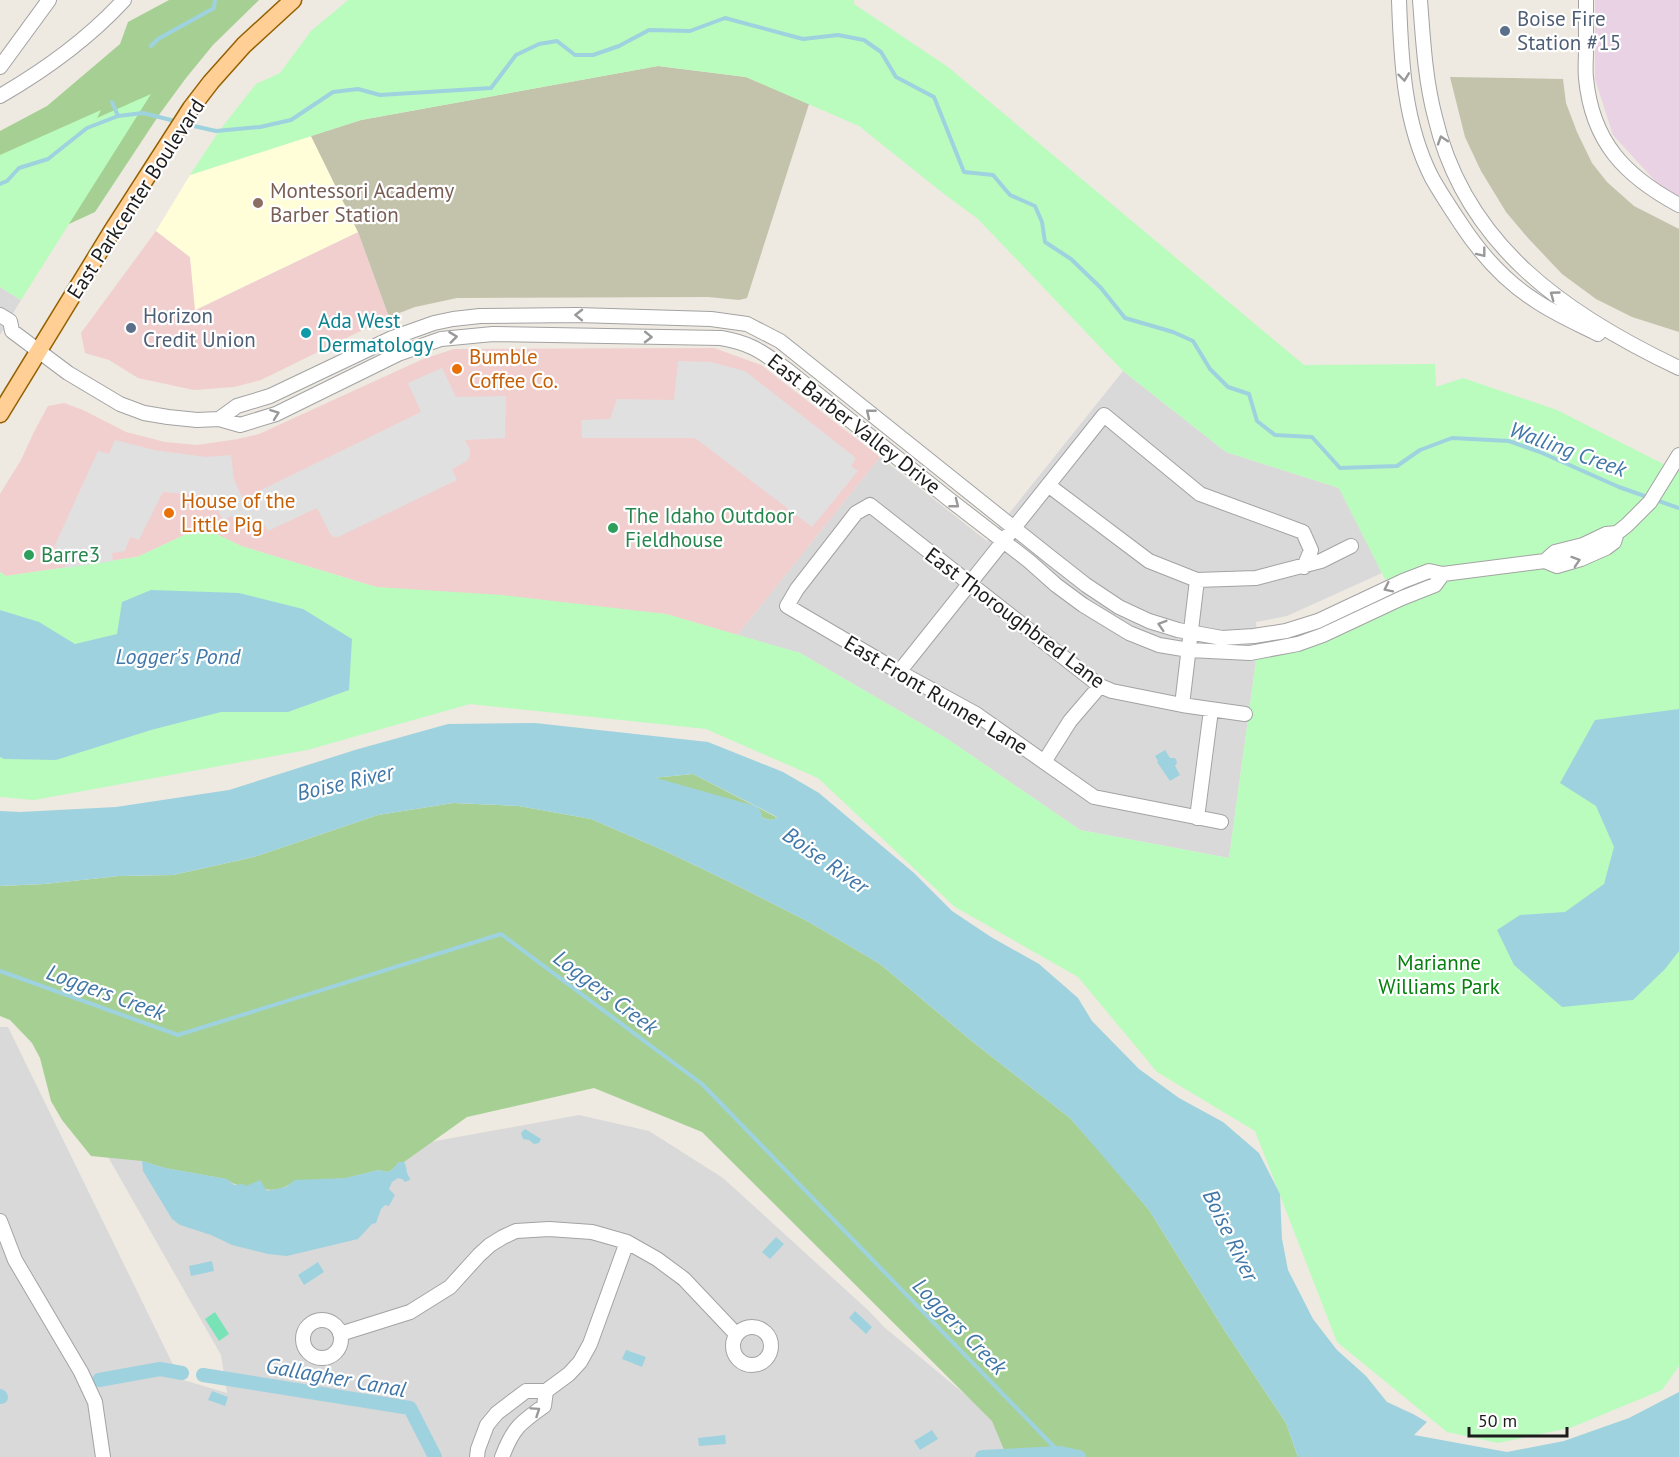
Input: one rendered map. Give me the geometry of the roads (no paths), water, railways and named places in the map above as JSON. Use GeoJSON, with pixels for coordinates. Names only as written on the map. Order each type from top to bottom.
{"type":"FeatureCollection","features":[{"type":"Feature","properties":{"kind":"main road","name":"East Parkcenter Boulevard"},"geometry":{"type":"LineString","coordinates":[[0,414],[191,108],[244,45],[293,0]]}},
{"type":"Feature","properties":{"kind":"street"},"geometry":{"type":"LineString","coordinates":[[0,67],[49,0]]}},
{"type":"Feature","properties":{"kind":"street"},"geometry":{"type":"LineString","coordinates":[[0,96],[58,59],[94,30],[124,0]]}},
{"type":"Feature","properties":{"kind":"street"},"geometry":{"type":"LineString","coordinates":[[1397,0],[1404,77],[1415,130],[1432,178],[1469,237],[1488,261],[1532,299],[1602,336],[1638,349]]}},
{"type":"Feature","properties":{"kind":"street"},"geometry":{"type":"LineString","coordinates":[[1420,0],[1425,69],[1435,119],[1450,165],[1489,233],[1525,272],[1602,329],[1679,368]]}},
{"type":"Feature","properties":{"kind":"street"},"geometry":{"type":"LineString","coordinates":[[1586,0],[1586,76],[1589,100],[1601,134],[1627,170],[1644,185],[1679,205]]}},
{"type":"Feature","properties":{"kind":"street","name":"East Barber Valley Drive"},"geometry":{"type":"LineString","coordinates":[[0,315],[10,321],[6,335],[39,352],[68,373],[120,404],[144,413],[196,420],[219,419],[240,425],[276,414],[398,354],[441,339],[493,334],[721,338],[741,342],[759,350],[786,369],[1083,605],[1129,633],[1160,645],[1189,650],[1250,653],[1298,644],[1323,636],[1402,598],[1435,585],[1443,574]]}},
{"type":"Feature","properties":{"kind":"street","name":"East Barber Valley Drive"},"geometry":{"type":"LineString","coordinates":[[219,419],[237,406],[270,396],[392,338],[434,322],[480,316],[577,315],[711,318],[747,324],[780,341],[1013,528],[1119,608],[1149,621],[1191,633],[1222,638],[1286,631],[1318,621],[1429,571],[1443,574],[1545,561],[1555,552],[1583,545],[1606,534],[1617,532],[1634,519],[1650,502],[1676,460]]}},
{"type":"Feature","properties":{"kind":"street"},"geometry":{"type":"LineString","coordinates":[[898,672],[1104,415],[1200,494],[1303,532],[1311,550],[1304,567]]}},
{"type":"Feature","properties":{"kind":"street"},"geometry":{"type":"LineString","coordinates":[[1048,485],[1149,561],[1197,580],[1256,578],[1304,567],[1351,546]]}},
{"type":"Feature","properties":{"kind":"street","name":"East Thoroughbred Lane"},"geometry":{"type":"LineString","coordinates":[[788,606],[797,589],[856,513],[870,505],[1100,686],[1112,691],[1182,705],[1245,714]]}},
{"type":"Feature","properties":{"kind":"street"},"geometry":{"type":"LineString","coordinates":[[1182,705],[1197,580]]}},
{"type":"Feature","properties":{"kind":"street","name":"East Front Runner Lane"},"geometry":{"type":"LineString","coordinates":[[788,606],[898,672],[976,714],[1094,797],[1221,822]]}},
{"type":"Feature","properties":{"kind":"street"},"geometry":{"type":"LineString","coordinates":[[1044,762],[1070,721],[1100,686]]}},
{"type":"Feature","properties":{"kind":"street"},"geometry":{"type":"LineString","coordinates":[[1197,818],[1211,710]]}},
{"type":"Feature","properties":{"kind":"street"},"geometry":{"type":"LineString","coordinates":[[0,1221],[15,1260],[81,1372],[95,1402],[103,1457]]}},
{"type":"Feature","properties":{"kind":"street"},"geometry":{"type":"LineString","coordinates":[[340,1334],[410,1312],[450,1287],[479,1255],[502,1237],[516,1231],[549,1229],[592,1232],[627,1242],[657,1259],[684,1279],[736,1334]]}},
{"type":"Feature","properties":{"kind":"street"},"geometry":{"type":"LineString","coordinates":[[477,1457],[487,1425],[497,1413],[526,1391],[546,1391],[569,1374],[580,1362],[590,1344],[627,1242]]}},
{"type":"Feature","properties":{"kind":"street"},"geometry":{"type":"LineString","coordinates":[[502,1457],[509,1439],[522,1421],[544,1406],[546,1391]]}},
{"type":"Feature","properties":{"kind":"water","name":"Logger's Pond"},"geometry":{"type":"Polygon","coordinates":[[[151,590],[239,593],[303,609],[352,639],[349,690],[288,712],[221,712],[151,730],[56,760],[0,757],[0,610],[39,622],[75,644],[117,634],[122,602],[151,590]]]}},
{"type":"Feature","properties":{"kind":"water"},"geometry":{"type":"Polygon","coordinates":[[[1679,709],[1679,951],[1665,969],[1633,1000],[1562,1007],[1514,965],[1497,930],[1520,915],[1565,912],[1604,884],[1614,847],[1596,806],[1560,783],[1595,720],[1679,709]]]}},
{"type":"Feature","properties":{"kind":"water"},"geometry":{"type":"Polygon","coordinates":[[[535,723],[708,742],[783,772],[819,793],[914,873],[952,911],[991,937],[1039,964],[1078,998],[1092,1021],[1139,1069],[1179,1098],[1223,1122],[1259,1153],[1280,1194],[1282,1239],[1288,1270],[1313,1319],[1337,1350],[1366,1376],[1387,1402],[1427,1422],[1414,1435],[1507,1452],[1564,1441],[1629,1418],[1679,1392],[1679,1457],[1298,1457],[1286,1423],[1149,1210],[1070,1118],[973,1042],[880,964],[809,922],[736,885],[591,819],[519,806],[453,803],[378,815],[254,857],[173,875],[119,876],[0,886],[0,811],[116,807],[229,790],[355,750],[448,724],[535,723]],[[693,774],[625,778],[621,783],[652,798],[742,811],[770,820],[777,817],[693,774]]]}},
{"type":"Feature","properties":{"kind":"water"},"geometry":{"type":"Polygon","coordinates":[[[1165,750],[1170,758],[1176,759],[1175,766],[1180,775],[1170,781],[1155,756],[1165,750]]]}},
{"type":"Feature","properties":{"kind":"water"},"geometry":{"type":"Polygon","coordinates":[[[525,1129],[541,1139],[539,1143],[534,1144],[523,1139],[521,1133],[525,1129]]]}},
{"type":"Feature","properties":{"kind":"water"},"geometry":{"type":"Polygon","coordinates":[[[142,1161],[165,1168],[227,1179],[234,1185],[246,1186],[260,1180],[267,1191],[286,1187],[295,1180],[346,1178],[379,1170],[387,1172],[399,1162],[404,1162],[410,1180],[405,1182],[398,1178],[392,1182],[389,1189],[395,1195],[389,1206],[385,1205],[381,1209],[376,1223],[372,1224],[358,1239],[287,1256],[232,1245],[180,1225],[172,1219],[143,1171],[142,1161]]]}},
{"type":"Feature","properties":{"kind":"water"},"geometry":{"type":"Polygon","coordinates":[[[776,1237],[784,1244],[770,1259],[762,1252],[776,1237]]]}},
{"type":"Feature","properties":{"kind":"water"},"geometry":{"type":"Polygon","coordinates":[[[212,1261],[214,1271],[191,1276],[189,1266],[212,1261]]]}},
{"type":"Feature","properties":{"kind":"water"},"geometry":{"type":"Polygon","coordinates":[[[318,1262],[324,1272],[304,1285],[298,1275],[318,1262]]]}},
{"type":"Feature","properties":{"kind":"water"},"geometry":{"type":"Polygon","coordinates":[[[855,1311],[872,1327],[866,1334],[849,1318],[855,1311]]]}},
{"type":"Feature","properties":{"kind":"water"},"geometry":{"type":"Polygon","coordinates":[[[626,1350],[646,1357],[642,1367],[622,1359],[626,1350]]]}},
{"type":"Feature","properties":{"kind":"water"},"geometry":{"type":"Polygon","coordinates":[[[212,1391],[228,1397],[225,1406],[208,1400],[212,1391]]]}},
{"type":"Feature","properties":{"kind":"water"},"geometry":{"type":"Polygon","coordinates":[[[932,1430],[938,1439],[920,1450],[914,1441],[932,1430]]]}},
{"type":"Feature","properties":{"kind":"water"},"geometry":{"type":"Polygon","coordinates":[[[725,1435],[726,1444],[699,1446],[698,1438],[725,1435]]]}},
{"type":"Feature","properties":{"kind":"waterway"},"geometry":{"type":"LineString","coordinates":[[151,46],[158,39],[214,8],[215,0]]}},
{"type":"Feature","properties":{"kind":"waterway","name":"Walling Creek"},"geometry":{"type":"LineString","coordinates":[[185,124],[216,131],[260,127],[291,120],[333,92],[358,89],[380,95],[491,88],[516,55],[539,44],[557,41],[575,55],[593,55],[619,46],[649,30],[690,31],[725,18],[803,39],[838,35],[864,40],[881,52],[896,77],[934,97],[964,172],[993,175],[1010,195],[1035,206],[1042,222],[1045,242],[1071,259],[1101,288],[1125,318],[1173,332],[1193,341],[1210,369],[1228,387],[1249,394],[1257,421],[1275,435],[1312,437],[1340,468],[1397,466],[1420,450],[1452,438],[1509,441],[1540,452],[1619,487],[1679,508]]}},
{"type":"Feature","properties":{"kind":"waterway"},"geometry":{"type":"LineString","coordinates":[[112,102],[118,116]]}},
{"type":"Feature","properties":{"kind":"waterway","name":"Walling Creek"},"geometry":{"type":"LineString","coordinates":[[0,184],[7,181],[19,168],[48,159],[87,128],[118,116],[143,113],[175,121]]}},
{"type":"Feature","properties":{"kind":"waterway","name":"Boise River"},"geometry":{"type":"LineString","coordinates":[[591,772],[750,817]]}},
{"type":"Feature","properties":{"kind":"waterway","name":"Loggers Creek"},"geometry":{"type":"LineString","coordinates":[[0,971],[178,1035],[501,934],[702,1084],[1060,1453]]}},
{"type":"Feature","properties":{"kind":"waterway","name":"Gallagher Canal"},"geometry":{"type":"LineString","coordinates":[[99,1380],[160,1369],[182,1373]]}},
{"type":"Feature","properties":{"kind":"waterway","name":"Gallagher Canal"},"geometry":{"type":"LineString","coordinates":[[203,1375],[410,1408],[435,1457]]}},
{"type":"Feature","properties":{"kind":"waterway","name":"Gallagher Canal"},"geometry":{"type":"LineString","coordinates":[[982,1457],[1060,1453],[1079,1457]]}},
{"type":"Feature","properties":{"kind":"place","name":"Boise Fire Station #15"},"geometry":{"type":"Point","coordinates":[1505,31]}},
{"type":"Feature","properties":{"kind":"place","name":"Montessori Academy Barber Station"},"geometry":{"type":"Point","coordinates":[258,203]}},
{"type":"Feature","properties":{"kind":"place","name":"Horizon Credit Union"},"geometry":{"type":"Point","coordinates":[131,328]}},
{"type":"Feature","properties":{"kind":"place","name":"Ada West Dermatology"},"geometry":{"type":"Point","coordinates":[306,333]}},
{"type":"Feature","properties":{"kind":"place","name":"Bumble Coffee Co."},"geometry":{"type":"Point","coordinates":[457,369]}},
{"type":"Feature","properties":{"kind":"place","name":"House of the Little Pig"},"geometry":{"type":"Point","coordinates":[169,513]}},
{"type":"Feature","properties":{"kind":"place","name":"The Idaho Outdoor Fieldhouse"},"geometry":{"type":"Point","coordinates":[613,528]}},
{"type":"Feature","properties":{"kind":"place","name":"Barre3"},"geometry":{"type":"Point","coordinates":[29,555]}},
{"type":"Feature","properties":{"kind":"park label","name":"Marianne Williams Park"},"geometry":{"type":"Point","coordinates":[1439,975]}}]}
